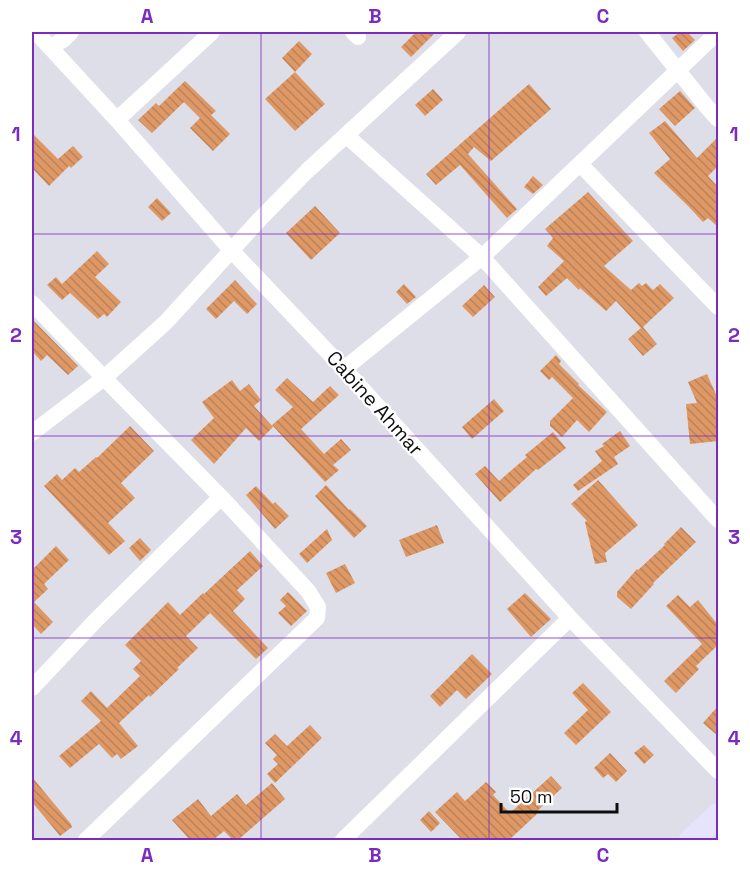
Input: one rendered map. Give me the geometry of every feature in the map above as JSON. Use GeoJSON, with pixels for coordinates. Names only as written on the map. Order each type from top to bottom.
{"type":"FeatureCollection","features":[{"type":"Feature","properties":{"kind":"street","name":"Cabine Ahmar"},"geometry":{"type":"LineString","coordinates":[[36,32],[232,251],[344,369],[570,618],[718,771]]}},
{"type":"Feature","properties":{"kind":"street"},"geometry":{"type":"LineString","coordinates":[[50,46],[63,40],[71,32]]}},
{"type":"Feature","properties":{"kind":"street"},"geometry":{"type":"LineString","coordinates":[[118,121],[212,32]]}},
{"type":"Feature","properties":{"kind":"street"},"geometry":{"type":"LineString","coordinates":[[32,433],[104,378],[166,322],[288,190],[458,32]]}},
{"type":"Feature","properties":{"kind":"street"},"geometry":{"type":"LineString","coordinates":[[647,32],[718,119]]}},
{"type":"Feature","properties":{"kind":"street"},"geometry":{"type":"LineString","coordinates":[[344,369],[483,257],[718,32]]}},
{"type":"Feature","properties":{"kind":"street"},"geometry":{"type":"LineString","coordinates":[[347,136],[483,257],[718,520]]}},
{"type":"Feature","properties":{"kind":"street"},"geometry":{"type":"LineString","coordinates":[[580,164],[718,307]]}},
{"type":"Feature","properties":{"kind":"street"},"geometry":{"type":"LineString","coordinates":[[32,303],[220,497],[308,591],[318,607],[317,618],[86,840]]}},
{"type":"Feature","properties":{"kind":"street"},"geometry":{"type":"LineString","coordinates":[[32,688],[96,619],[220,497]]}},
{"type":"Feature","properties":{"kind":"street"},"geometry":{"type":"LineString","coordinates":[[343,840],[570,618]]}},
{"type":"Feature","properties":{"kind":"street"},"geometry":{"type":"LineString","coordinates":[[691,840],[718,814]]}},
{"type":"Feature","properties":{"kind":"building"},"geometry":{"type":"Polygon","coordinates":[[[416,32],[436,32],[411,57],[401,47],[416,32]]]}},
{"type":"Feature","properties":{"kind":"building"},"geometry":{"type":"Polygon","coordinates":[[[680,32],[687,32],[695,40],[683,51],[672,38],[680,32]]]}},
{"type":"Feature","properties":{"kind":"building"},"geometry":{"type":"Polygon","coordinates":[[[299,41],[312,54],[295,72],[282,58],[299,41]]]}},
{"type":"Feature","properties":{"kind":"building"},"geometry":{"type":"Polygon","coordinates":[[[295,72],[325,104],[295,131],[265,99],[295,72]]]}},
{"type":"Feature","properties":{"kind":"building"},"geometry":{"type":"Polygon","coordinates":[[[185,81],[216,111],[211,115],[230,134],[213,151],[190,128],[200,118],[184,102],[152,133],[138,120],[156,103],[159,106],[185,81]]]}},
{"type":"Feature","properties":{"kind":"building"},"geometry":{"type":"Polygon","coordinates":[[[529,84],[551,109],[491,161],[474,147],[468,154],[517,209],[507,218],[460,165],[436,185],[426,174],[529,84]]]}},
{"type":"Feature","properties":{"kind":"building"},"geometry":{"type":"Polygon","coordinates":[[[433,89],[443,100],[425,116],[415,105],[433,89]]]}},
{"type":"Feature","properties":{"kind":"building"},"geometry":{"type":"Polygon","coordinates":[[[680,91],[695,108],[675,126],[659,109],[680,91]]]}},
{"type":"Feature","properties":{"kind":"building"},"geometry":{"type":"Polygon","coordinates":[[[665,121],[697,158],[718,137],[718,166],[708,176],[718,187],[718,227],[708,218],[703,222],[654,173],[670,159],[649,133],[665,121]]]}},
{"type":"Feature","properties":{"kind":"building"},"geometry":{"type":"Polygon","coordinates":[[[32,133],[58,159],[73,146],[83,157],[71,168],[69,166],[49,186],[32,168],[32,133]]]}},
{"type":"Feature","properties":{"kind":"building"},"geometry":{"type":"Polygon","coordinates":[[[533,176],[543,185],[533,194],[524,187],[533,176]]]}},
{"type":"Feature","properties":{"kind":"building"},"geometry":{"type":"Polygon","coordinates":[[[588,192],[633,241],[604,266],[631,290],[639,283],[642,286],[646,283],[653,290],[660,284],[674,298],[643,327],[657,344],[643,356],[628,339],[641,328],[616,301],[606,311],[567,278],[546,296],[538,287],[564,261],[547,246],[553,238],[545,229],[588,192]]]}},
{"type":"Feature","properties":{"kind":"building"},"geometry":{"type":"Polygon","coordinates":[[[157,198],[171,213],[162,221],[148,207],[157,198]]]}},
{"type":"Feature","properties":{"kind":"building"},"geometry":{"type":"Polygon","coordinates":[[[315,206],[340,233],[311,260],[286,233],[315,206]]]}},
{"type":"Feature","properties":{"kind":"building"},"geometry":{"type":"Polygon","coordinates":[[[97,251],[109,264],[95,277],[121,302],[107,317],[104,314],[98,319],[70,293],[62,300],[47,285],[56,277],[62,284],[97,251]]]}},
{"type":"Feature","properties":{"kind":"building"},"geometry":{"type":"Polygon","coordinates":[[[235,280],[257,304],[247,314],[234,301],[216,319],[206,309],[235,280]]]}},
{"type":"Feature","properties":{"kind":"building"},"geometry":{"type":"Polygon","coordinates":[[[404,284],[416,297],[407,304],[396,292],[404,284]]]}},
{"type":"Feature","properties":{"kind":"building"},"geometry":{"type":"Polygon","coordinates":[[[484,285],[495,297],[473,317],[462,306],[484,285]]]}},
{"type":"Feature","properties":{"kind":"building"},"geometry":{"type":"Polygon","coordinates":[[[32,319],[78,366],[68,375],[47,355],[41,361],[32,351],[32,319]]]}},
{"type":"Feature","properties":{"kind":"building"},"geometry":{"type":"Polygon","coordinates":[[[556,355],[561,361],[559,364],[607,412],[589,432],[577,420],[562,437],[550,426],[550,421],[573,398],[552,377],[549,380],[540,371],[556,355]]]}},
{"type":"Feature","properties":{"kind":"building"},"geometry":{"type":"Polygon","coordinates":[[[707,374],[718,399],[718,441],[690,444],[686,404],[697,403],[688,382],[707,374]]]}},
{"type":"Feature","properties":{"kind":"building"},"geometry":{"type":"Polygon","coordinates":[[[287,378],[313,402],[330,386],[339,395],[301,429],[324,454],[341,439],[351,450],[333,465],[339,470],[325,482],[272,425],[293,407],[275,390],[287,378]]]}},
{"type":"Feature","properties":{"kind":"building"},"geometry":{"type":"Polygon","coordinates":[[[232,380],[240,391],[249,384],[261,400],[254,406],[273,427],[259,441],[246,428],[214,464],[191,440],[214,418],[202,402],[232,380]]]}},
{"type":"Feature","properties":{"kind":"building"},"geometry":{"type":"Polygon","coordinates":[[[494,399],[504,411],[472,439],[462,427],[494,399]]]}},
{"type":"Feature","properties":{"kind":"building"},"geometry":{"type":"Polygon","coordinates":[[[130,426],[154,451],[121,483],[135,498],[108,523],[125,541],[109,555],[44,486],[57,474],[62,480],[75,468],[79,472],[130,426]]]}},
{"type":"Feature","properties":{"kind":"building"},"geometry":{"type":"Polygon","coordinates":[[[620,431],[630,446],[614,457],[618,464],[578,491],[573,485],[602,461],[595,451],[620,431]]]}},
{"type":"Feature","properties":{"kind":"building"},"geometry":{"type":"Polygon","coordinates":[[[553,432],[566,448],[538,470],[536,469],[500,502],[475,474],[485,466],[499,481],[553,432]]]}},
{"type":"Feature","properties":{"kind":"building"},"geometry":{"type":"Polygon","coordinates":[[[598,480],[638,525],[605,553],[607,562],[595,564],[585,522],[587,521],[571,504],[598,480]]]}},
{"type":"Feature","properties":{"kind":"building"},"geometry":{"type":"Polygon","coordinates":[[[326,485],[367,526],[354,538],[315,496],[326,485]]]}},
{"type":"Feature","properties":{"kind":"building"},"geometry":{"type":"Polygon","coordinates":[[[256,486],[273,504],[275,502],[289,516],[275,529],[246,495],[256,486]]]}},
{"type":"Feature","properties":{"kind":"building"},"geometry":{"type":"Polygon","coordinates":[[[437,525],[444,543],[406,557],[399,540],[437,525]]]}},
{"type":"Feature","properties":{"kind":"building"},"geometry":{"type":"Polygon","coordinates":[[[681,527],[696,542],[653,583],[631,609],[617,597],[617,592],[637,569],[665,545],[681,527]]]}},
{"type":"Feature","properties":{"kind":"building"},"geometry":{"type":"Polygon","coordinates":[[[327,529],[332,540],[307,563],[299,554],[327,529]]]}},
{"type":"Feature","properties":{"kind":"building"},"geometry":{"type":"Polygon","coordinates":[[[140,538],[151,550],[140,561],[129,548],[140,538]]]}},
{"type":"Feature","properties":{"kind":"building"},"geometry":{"type":"Polygon","coordinates":[[[56,546],[69,560],[44,584],[48,589],[34,602],[53,622],[41,634],[32,624],[32,570],[56,546]]]}},
{"type":"Feature","properties":{"kind":"building"},"geometry":{"type":"Polygon","coordinates":[[[250,551],[263,566],[237,590],[245,599],[233,611],[268,648],[256,659],[210,613],[186,636],[198,648],[150,697],[149,695],[119,723],[138,746],[121,759],[117,754],[112,758],[99,744],[70,768],[59,756],[101,721],[81,701],[91,691],[107,708],[140,676],[133,669],[141,661],[125,645],[168,602],[180,615],[250,551]]]}},
{"type":"Feature","properties":{"kind":"building"},"geometry":{"type":"Polygon","coordinates":[[[345,564],[355,583],[336,593],[326,573],[345,564]]]}},
{"type":"Feature","properties":{"kind":"building"},"geometry":{"type":"Polygon","coordinates":[[[288,592],[307,611],[291,626],[278,613],[286,606],[280,600],[288,592]]]}},
{"type":"Feature","properties":{"kind":"building"},"geometry":{"type":"Polygon","coordinates":[[[525,593],[551,619],[531,637],[507,609],[525,593]]]}},
{"type":"Feature","properties":{"kind":"building"},"geometry":{"type":"Polygon","coordinates":[[[678,595],[690,607],[698,600],[718,625],[718,645],[696,666],[699,669],[676,693],[664,681],[702,644],[666,606],[678,595]]]}},
{"type":"Feature","properties":{"kind":"building"},"geometry":{"type":"Polygon","coordinates":[[[472,654],[492,674],[466,699],[457,690],[440,707],[430,696],[472,654]]]}},
{"type":"Feature","properties":{"kind":"building"},"geometry":{"type":"Polygon","coordinates":[[[583,683],[611,712],[576,745],[564,733],[588,710],[572,693],[583,683]]]}},
{"type":"Feature","properties":{"kind":"building"},"geometry":{"type":"Polygon","coordinates":[[[718,706],[718,736],[703,723],[718,706]]]}},
{"type":"Feature","properties":{"kind":"building"},"geometry":{"type":"Polygon","coordinates":[[[310,725],[322,738],[275,783],[267,774],[278,764],[273,759],[277,755],[265,743],[275,734],[287,746],[310,725]]]}},
{"type":"Feature","properties":{"kind":"building"},"geometry":{"type":"Polygon","coordinates":[[[644,745],[654,755],[644,764],[634,753],[644,745]]]}},
{"type":"Feature","properties":{"kind":"building"},"geometry":{"type":"Polygon","coordinates":[[[610,753],[627,771],[616,782],[608,774],[603,778],[594,768],[610,753]]]}},
{"type":"Feature","properties":{"kind":"building"},"geometry":{"type":"Polygon","coordinates":[[[551,776],[562,788],[509,840],[462,840],[435,812],[457,792],[465,801],[486,782],[496,792],[493,795],[510,813],[551,776]]]}},
{"type":"Feature","properties":{"kind":"building"},"geometry":{"type":"Polygon","coordinates":[[[32,777],[71,824],[72,827],[60,836],[32,802],[32,777]]]}},
{"type":"Feature","properties":{"kind":"building"},"geometry":{"type":"Polygon","coordinates":[[[272,783],[285,799],[238,840],[233,840],[224,831],[213,840],[190,840],[172,820],[198,799],[211,816],[237,794],[246,805],[272,783]]]}},
{"type":"Feature","properties":{"kind":"building"},"geometry":{"type":"Polygon","coordinates":[[[429,811],[440,823],[431,832],[420,820],[429,811]]]}}]}
